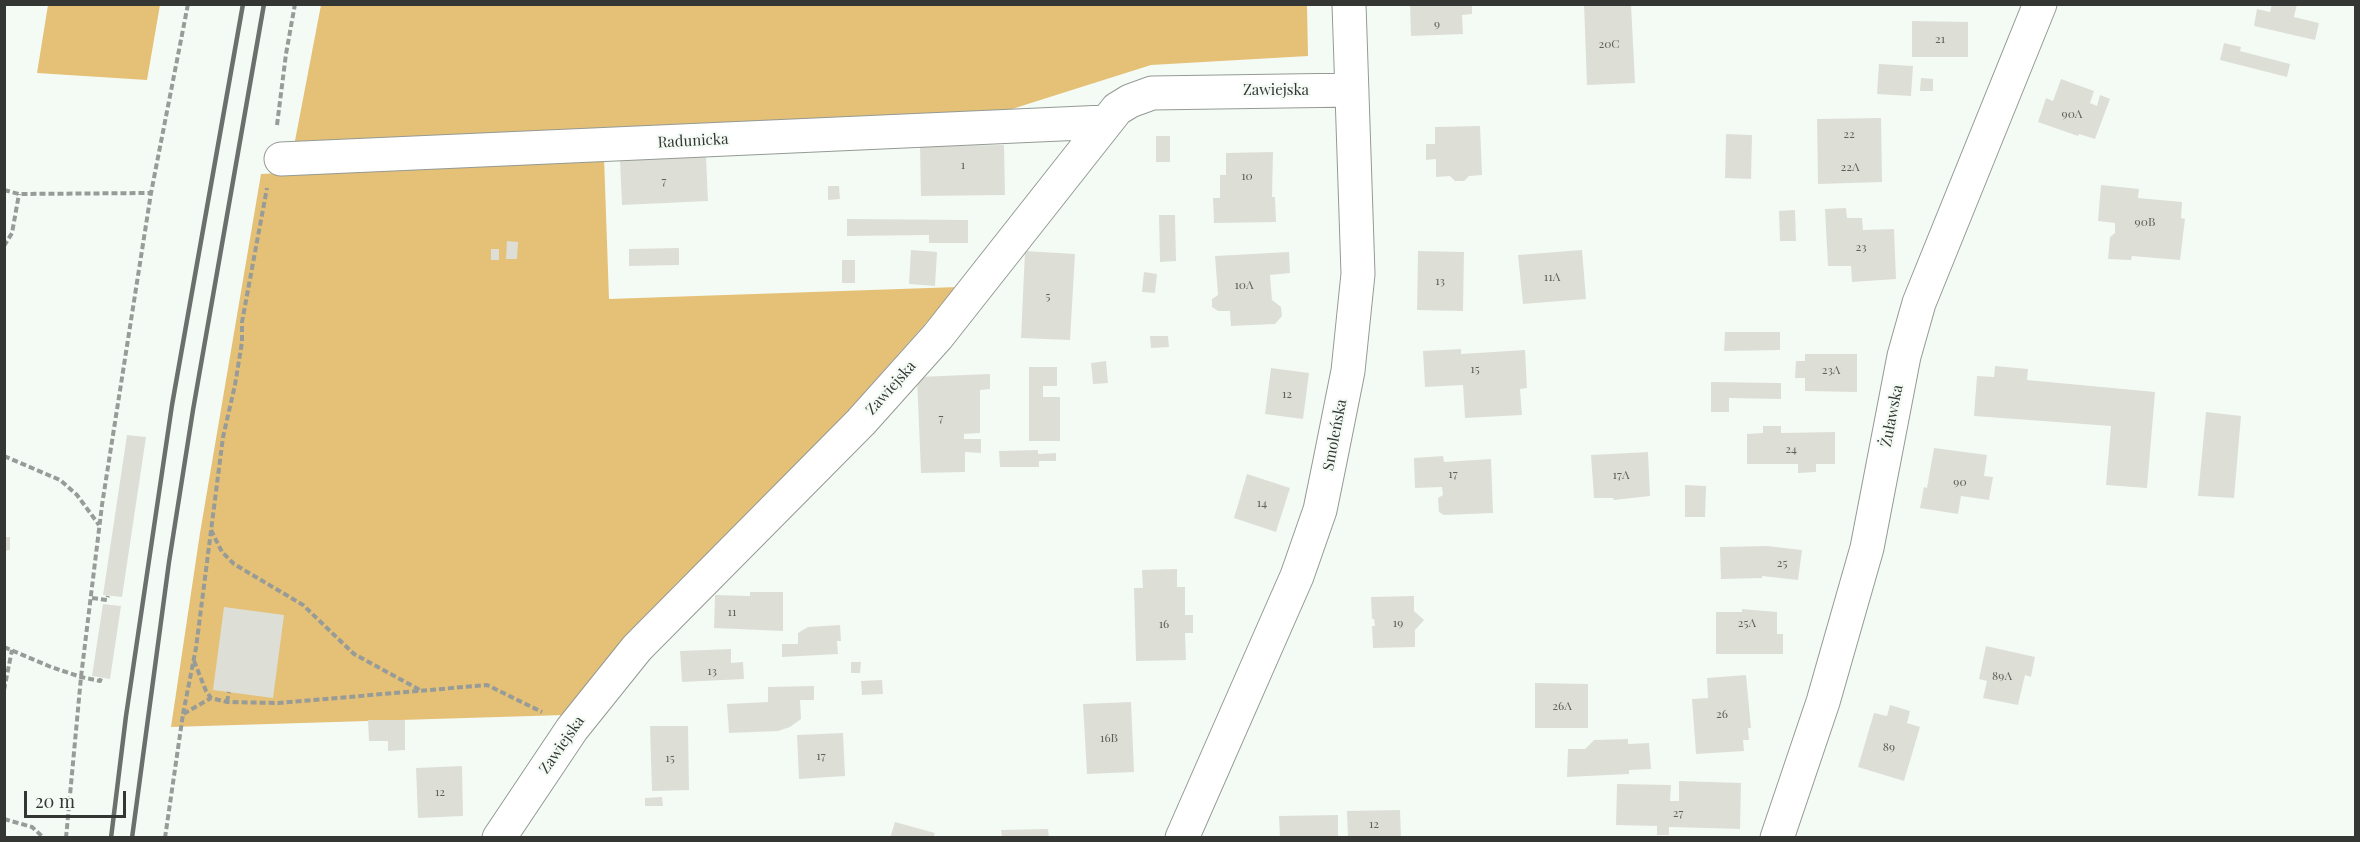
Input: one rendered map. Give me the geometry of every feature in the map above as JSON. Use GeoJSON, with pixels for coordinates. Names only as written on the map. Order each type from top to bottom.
{"type":"FeatureCollection","features":[{"type":"Feature","properties":{"kind":"street","name":"Smoleńska"},"geometry":{"type":"LineString","coordinates":[[1182,837],[1297,576],[1320,510],[1348,371],[1358,274],[1350,4]]}},
{"type":"Feature","properties":{"kind":"street","name":"Żuławska"},"geometry":{"type":"LineString","coordinates":[[1777,837],[1823,702],[1867,548],[1904,356],[1919,303],[2040,4]]}},
{"type":"Feature","properties":{"kind":"street","name":"Zawiejska"},"geometry":{"type":"LineString","coordinates":[[499,837],[572,729],[637,648],[861,422],[938,336],[1117,109],[1152,93],[1352,90]]}},
{"type":"Feature","properties":{"kind":"street","name":"Radunicka"},"geometry":{"type":"LineString","coordinates":[[277,159],[1105,122]]}},
{"type":"Feature","properties":{"kind":"path"},"geometry":{"type":"LineString","coordinates":[[66,837],[81,677],[100,525],[151,193],[188,4]]}},
{"type":"Feature","properties":{"kind":"path"},"geometry":{"type":"LineString","coordinates":[[165,837],[183,714],[194,660],[223,437],[242,342],[242,322],[255,244],[277,159],[286,54],[295,4]]}},
{"type":"Feature","properties":{"kind":"path"},"geometry":{"type":"LineString","coordinates":[[4,190],[19,194],[151,193]]}},
{"type":"Feature","properties":{"kind":"path"},"geometry":{"type":"LineString","coordinates":[[4,246],[12,233],[19,194]]}},
{"type":"Feature","properties":{"kind":"path"},"geometry":{"type":"LineString","coordinates":[[4,456],[60,480],[77,495],[100,525]]}},
{"type":"Feature","properties":{"kind":"path"},"geometry":{"type":"LineString","coordinates":[[210,529],[222,552],[234,564],[303,605],[354,654],[422,691]]}},
{"type":"Feature","properties":{"kind":"path"},"geometry":{"type":"LineString","coordinates":[[92,598],[107,600],[108,596]]}},
{"type":"Feature","properties":{"kind":"path"},"geometry":{"type":"LineString","coordinates":[[4,647],[81,677],[100,681],[101,678]]}},
{"type":"Feature","properties":{"kind":"path"},"geometry":{"type":"LineString","coordinates":[[4,690],[12,650]]}},
{"type":"Feature","properties":{"kind":"path"},"geometry":{"type":"LineString","coordinates":[[194,660],[206,691],[212,698],[227,702],[265,703],[487,685],[572,729]]}},
{"type":"Feature","properties":{"kind":"path"},"geometry":{"type":"LineString","coordinates":[[227,702],[229,692]]}},
{"type":"Feature","properties":{"kind":"path"},"geometry":{"type":"LineString","coordinates":[[265,703],[266,697]]}},
{"type":"Feature","properties":{"kind":"path"},"geometry":{"type":"LineString","coordinates":[[183,714],[212,698]]}},
{"type":"Feature","properties":{"kind":"path"},"geometry":{"type":"LineString","coordinates":[[4,819],[32,827],[44,837]]}},
{"type":"Feature","properties":{"kind":"shaded area"},"geometry":{"type":"Polygon","coordinates":[[[48,5],[160,5],[147,80],[37,73],[48,5]]]}},
{"type":"Feature","properties":{"kind":"shaded area"},"geometry":{"type":"Polygon","coordinates":[[[321,5],[1307,5],[1308,56],[1151,65],[993,115],[294,146],[321,5]]]}},
{"type":"Feature","properties":{"kind":"shaded area"},"geometry":{"type":"Polygon","coordinates":[[[604,157],[609,299],[958,287],[792,474],[674,586],[564,715],[171,727],[200,533],[261,174],[604,157]]]}},
{"type":"Feature","properties":{"kind":"building"},"geometry":{"type":"Polygon","coordinates":[[[1410,4],[1472,4],[1472,14],[1462,15],[1463,34],[1411,36],[1410,4]]]}},
{"type":"Feature","properties":{"kind":"building"},"geometry":{"type":"Polygon","coordinates":[[[1584,4],[1631,4],[1635,83],[1587,85],[1584,4]]]}},
{"type":"Feature","properties":{"kind":"building"},"geometry":{"type":"Polygon","coordinates":[[[2272,4],[2297,4],[2294,17],[2319,23],[2315,40],[2254,26],[2257,9],[2270,12],[2272,4]]]}},
{"type":"Feature","properties":{"kind":"building"},"geometry":{"type":"Polygon","coordinates":[[[1912,21],[1968,22],[1968,57],[1912,57],[1912,21]]]}},
{"type":"Feature","properties":{"kind":"building"},"geometry":{"type":"Polygon","coordinates":[[[2224,43],[2241,47],[2240,51],[2290,64],[2287,77],[2220,60],[2224,43]]]}},
{"type":"Feature","properties":{"kind":"building"},"geometry":{"type":"Polygon","coordinates":[[[1879,64],[1913,66],[1911,96],[1877,94],[1879,64]]]}},
{"type":"Feature","properties":{"kind":"building"},"geometry":{"type":"Polygon","coordinates":[[[1921,78],[1933,79],[1933,91],[1920,91],[1921,78]]]}},
{"type":"Feature","properties":{"kind":"building"},"geometry":{"type":"Polygon","coordinates":[[[2061,79],[2094,91],[2090,103],[2097,106],[2100,95],[2110,99],[2095,139],[2079,134],[2078,136],[2038,122],[2046,98],[2053,101],[2061,79]]]}},
{"type":"Feature","properties":{"kind":"building"},"geometry":{"type":"Polygon","coordinates":[[[1881,118],[1882,182],[1818,184],[1817,119],[1881,118]]]}},
{"type":"Feature","properties":{"kind":"building"},"geometry":{"type":"Polygon","coordinates":[[[1480,126],[1482,175],[1469,176],[1464,181],[1455,181],[1450,176],[1436,177],[1436,159],[1426,160],[1426,144],[1435,144],[1435,127],[1480,126]]]}},
{"type":"Feature","properties":{"kind":"building"},"geometry":{"type":"Polygon","coordinates":[[[1726,134],[1752,135],[1751,179],[1725,178],[1726,134]]]}},
{"type":"Feature","properties":{"kind":"building"},"geometry":{"type":"Polygon","coordinates":[[[1156,136],[1170,136],[1170,162],[1156,162],[1156,136]]]}},
{"type":"Feature","properties":{"kind":"building"},"geometry":{"type":"Polygon","coordinates":[[[1004,145],[1005,195],[921,196],[920,146],[1004,145]]]}},
{"type":"Feature","properties":{"kind":"building"},"geometry":{"type":"Polygon","coordinates":[[[1273,152],[1272,197],[1275,197],[1276,222],[1214,223],[1213,198],[1220,198],[1220,175],[1226,175],[1226,153],[1273,152]]]}},
{"type":"Feature","properties":{"kind":"building"},"geometry":{"type":"Polygon","coordinates":[[[706,156],[708,201],[622,205],[620,160],[706,156]]]}},
{"type":"Feature","properties":{"kind":"building"},"geometry":{"type":"Polygon","coordinates":[[[2101,185],[2139,189],[2138,198],[2182,202],[2181,218],[2185,219],[2180,260],[2132,256],[2131,260],[2108,259],[2110,237],[2115,233],[2115,223],[2098,221],[2101,185]]]}},
{"type":"Feature","properties":{"kind":"building"},"geometry":{"type":"Polygon","coordinates":[[[828,186],[839,186],[840,199],[828,200],[828,186]]]}},
{"type":"Feature","properties":{"kind":"building"},"geometry":{"type":"Polygon","coordinates":[[[1846,208],[1847,218],[1862,218],[1863,230],[1894,229],[1896,279],[1852,282],[1851,266],[1828,266],[1825,209],[1846,208]]]}},
{"type":"Feature","properties":{"kind":"building"},"geometry":{"type":"Polygon","coordinates":[[[1795,210],[1796,241],[1780,241],[1779,211],[1795,210]]]}},
{"type":"Feature","properties":{"kind":"building"},"geometry":{"type":"Polygon","coordinates":[[[1159,215],[1175,215],[1176,261],[1160,262],[1159,215]]]}},
{"type":"Feature","properties":{"kind":"building"},"geometry":{"type":"Polygon","coordinates":[[[847,219],[968,220],[968,243],[929,243],[929,235],[847,236],[847,219]]]}},
{"type":"Feature","properties":{"kind":"building"},"geometry":{"type":"Polygon","coordinates":[[[507,241],[518,242],[517,259],[506,259],[507,241]]]}},
{"type":"Feature","properties":{"kind":"building"},"geometry":{"type":"Polygon","coordinates":[[[679,248],[679,265],[629,266],[629,249],[679,248]]]}},
{"type":"Feature","properties":{"kind":"building"},"geometry":{"type":"Polygon","coordinates":[[[491,249],[499,249],[499,260],[491,260],[491,249]]]}},
{"type":"Feature","properties":{"kind":"building"},"geometry":{"type":"Polygon","coordinates":[[[911,250],[937,252],[935,286],[909,284],[911,250]]]}},
{"type":"Feature","properties":{"kind":"building"},"geometry":{"type":"Polygon","coordinates":[[[1582,250],[1586,299],[1523,304],[1518,255],[1582,250]]]}},
{"type":"Feature","properties":{"kind":"building"},"geometry":{"type":"Polygon","coordinates":[[[1025,251],[1075,254],[1070,340],[1021,338],[1025,251]]]}},
{"type":"Feature","properties":{"kind":"building"},"geometry":{"type":"Polygon","coordinates":[[[1418,251],[1464,252],[1463,311],[1417,310],[1418,251]]]}},
{"type":"Feature","properties":{"kind":"building"},"geometry":{"type":"Polygon","coordinates":[[[1289,252],[1290,273],[1270,275],[1272,300],[1281,307],[1282,316],[1275,324],[1231,326],[1230,311],[1218,311],[1212,307],[1212,299],[1218,295],[1215,256],[1289,252]]]}},
{"type":"Feature","properties":{"kind":"building"},"geometry":{"type":"Polygon","coordinates":[[[842,260],[855,260],[855,283],[842,283],[842,260]]]}},
{"type":"Feature","properties":{"kind":"building"},"geometry":{"type":"Polygon","coordinates":[[[1144,272],[1157,274],[1155,293],[1142,292],[1144,272]]]}},
{"type":"Feature","properties":{"kind":"building"},"geometry":{"type":"Polygon","coordinates":[[[1725,332],[1780,332],[1780,350],[1724,351],[1725,332]]]}},
{"type":"Feature","properties":{"kind":"building"},"geometry":{"type":"Polygon","coordinates":[[[1150,336],[1168,336],[1169,347],[1151,348],[1150,336]]]}},
{"type":"Feature","properties":{"kind":"building"},"geometry":{"type":"Polygon","coordinates":[[[1461,349],[1461,354],[1525,350],[1527,388],[1520,389],[1522,415],[1465,418],[1463,385],[1425,387],[1423,351],[1461,349]]]}},
{"type":"Feature","properties":{"kind":"building"},"geometry":{"type":"Polygon","coordinates":[[[1805,354],[1857,354],[1857,392],[1805,391],[1805,378],[1795,378],[1796,361],[1805,361],[1805,354]]]}},
{"type":"Feature","properties":{"kind":"building"},"geometry":{"type":"Polygon","coordinates":[[[1106,361],[1108,383],[1093,384],[1091,363],[1106,361]]]}},
{"type":"Feature","properties":{"kind":"building"},"geometry":{"type":"Polygon","coordinates":[[[1995,366],[2028,369],[2027,380],[2155,392],[2147,488],[2106,485],[2111,426],[1974,416],[1977,376],[1994,377],[1995,366]]]}},
{"type":"Feature","properties":{"kind":"building"},"geometry":{"type":"Polygon","coordinates":[[[1029,367],[1057,367],[1057,386],[1043,386],[1043,397],[1060,397],[1060,441],[1029,441],[1029,367]]]}},
{"type":"Feature","properties":{"kind":"building"},"geometry":{"type":"Polygon","coordinates":[[[1271,368],[1309,373],[1303,419],[1265,414],[1271,368]]]}},
{"type":"Feature","properties":{"kind":"building"},"geometry":{"type":"Polygon","coordinates":[[[990,374],[990,389],[980,390],[980,433],[964,434],[964,439],[981,439],[981,453],[965,452],[965,472],[921,473],[917,377],[990,374]]]}},
{"type":"Feature","properties":{"kind":"building"},"geometry":{"type":"Polygon","coordinates":[[[1711,382],[1781,383],[1781,399],[1729,398],[1729,412],[1711,412],[1711,382]]]}},
{"type":"Feature","properties":{"kind":"building"},"geometry":{"type":"Polygon","coordinates":[[[2206,412],[2241,416],[2234,498],[2198,496],[2206,412]]]}},
{"type":"Feature","properties":{"kind":"building"},"geometry":{"type":"Polygon","coordinates":[[[1763,426],[1781,426],[1781,433],[1835,432],[1835,464],[1816,464],[1816,472],[1798,473],[1798,464],[1747,464],[1747,434],[1763,433],[1763,426]]]}},
{"type":"Feature","properties":{"kind":"building"},"geometry":{"type":"Polygon","coordinates":[[[127,435],[146,437],[122,597],[103,595],[127,435]]]}},
{"type":"Feature","properties":{"kind":"building"},"geometry":{"type":"Polygon","coordinates":[[[1934,448],[1987,455],[1984,476],[1993,477],[1989,500],[1961,496],[1958,514],[1920,508],[1924,487],[1927,488],[1934,448]]]}},
{"type":"Feature","properties":{"kind":"building"},"geometry":{"type":"Polygon","coordinates":[[[1038,450],[1038,454],[1056,453],[1056,461],[1039,461],[1039,467],[1000,467],[999,451],[1038,450]]]}},
{"type":"Feature","properties":{"kind":"building"},"geometry":{"type":"Polygon","coordinates":[[[1648,452],[1650,496],[1614,500],[1613,498],[1594,498],[1591,455],[1648,452]]]}},
{"type":"Feature","properties":{"kind":"building"},"geometry":{"type":"Polygon","coordinates":[[[1443,456],[1444,462],[1491,459],[1493,513],[1444,515],[1439,512],[1438,498],[1443,495],[1442,487],[1415,488],[1414,458],[1443,456]]]}},
{"type":"Feature","properties":{"kind":"building"},"geometry":{"type":"Polygon","coordinates":[[[1247,474],[1290,488],[1276,532],[1234,518],[1247,474]]]}},
{"type":"Feature","properties":{"kind":"building"},"geometry":{"type":"Polygon","coordinates":[[[1685,485],[1706,486],[1705,517],[1685,517],[1685,485]]]}},
{"type":"Feature","properties":{"kind":"building"},"geometry":{"type":"Polygon","coordinates":[[[4,537],[10,537],[10,550],[4,551],[4,537]]]}},
{"type":"Feature","properties":{"kind":"building"},"geometry":{"type":"Polygon","coordinates":[[[1767,546],[1802,550],[1798,580],[1762,576],[1762,578],[1721,579],[1720,547],[1767,546]]]}},
{"type":"Feature","properties":{"kind":"building"},"geometry":{"type":"Polygon","coordinates":[[[1177,569],[1177,587],[1185,587],[1185,615],[1193,615],[1193,633],[1185,633],[1186,660],[1136,661],[1134,588],[1143,588],[1142,570],[1177,569]]]}},
{"type":"Feature","properties":{"kind":"building"},"geometry":{"type":"Polygon","coordinates":[[[750,592],[783,592],[783,631],[714,628],[715,595],[750,596],[750,592]]]}},
{"type":"Feature","properties":{"kind":"building"},"geometry":{"type":"Polygon","coordinates":[[[1414,596],[1414,611],[1424,620],[1415,630],[1415,647],[1373,648],[1372,626],[1375,626],[1374,619],[1372,619],[1371,597],[1414,596]]]}},
{"type":"Feature","properties":{"kind":"building"},"geometry":{"type":"Polygon","coordinates":[[[103,604],[121,606],[110,679],[92,676],[103,604]]]}},
{"type":"Feature","properties":{"kind":"building"},"geometry":{"type":"Polygon","coordinates":[[[224,607],[284,615],[273,698],[213,690],[224,607]]]}},
{"type":"Feature","properties":{"kind":"building"},"geometry":{"type":"Polygon","coordinates":[[[1742,609],[1777,612],[1777,634],[1783,634],[1783,654],[1716,654],[1716,612],[1742,612],[1742,609]]]}},
{"type":"Feature","properties":{"kind":"building"},"geometry":{"type":"Polygon","coordinates":[[[840,625],[841,641],[837,641],[838,654],[782,657],[782,644],[798,644],[798,633],[808,627],[840,625]]]}},
{"type":"Feature","properties":{"kind":"building"},"geometry":{"type":"Polygon","coordinates":[[[1986,646],[2035,657],[2031,677],[2025,675],[2018,705],[1983,698],[1987,681],[1979,679],[1986,646]]]}},
{"type":"Feature","properties":{"kind":"building"},"geometry":{"type":"Polygon","coordinates":[[[731,649],[731,663],[743,662],[744,679],[682,682],[680,651],[731,649]]]}},
{"type":"Feature","properties":{"kind":"building"},"geometry":{"type":"Polygon","coordinates":[[[851,662],[861,662],[860,673],[851,673],[851,662]]]}},
{"type":"Feature","properties":{"kind":"building"},"geometry":{"type":"Polygon","coordinates":[[[1746,675],[1751,728],[1748,728],[1749,740],[1743,740],[1744,751],[1696,754],[1692,699],[1708,698],[1707,678],[1746,675]]]}},
{"type":"Feature","properties":{"kind":"building"},"geometry":{"type":"Polygon","coordinates":[[[882,680],[883,694],[862,695],[861,681],[882,680]]]}},
{"type":"Feature","properties":{"kind":"building"},"geometry":{"type":"Polygon","coordinates":[[[1535,683],[1588,684],[1588,728],[1535,728],[1535,683]]]}},
{"type":"Feature","properties":{"kind":"building"},"geometry":{"type":"Polygon","coordinates":[[[814,686],[814,700],[800,700],[801,719],[790,727],[778,731],[729,733],[727,704],[768,702],[768,687],[814,686]]]}},
{"type":"Feature","properties":{"kind":"building"},"geometry":{"type":"Polygon","coordinates":[[[1131,702],[1134,772],[1087,774],[1083,704],[1131,702]]]}},
{"type":"Feature","properties":{"kind":"building"},"geometry":{"type":"Polygon","coordinates":[[[1890,705],[1910,711],[1907,723],[1920,727],[1904,781],[1858,767],[1874,713],[1887,716],[1890,705]]]}},
{"type":"Feature","properties":{"kind":"building"},"geometry":{"type":"Polygon","coordinates":[[[368,720],[405,720],[405,750],[388,751],[388,741],[369,741],[368,720]]]}},
{"type":"Feature","properties":{"kind":"building"},"geometry":{"type":"Polygon","coordinates":[[[650,726],[688,726],[689,790],[652,791],[650,726]]]}},
{"type":"Feature","properties":{"kind":"building"},"geometry":{"type":"Polygon","coordinates":[[[843,733],[845,776],[799,779],[797,735],[843,733]]]}},
{"type":"Feature","properties":{"kind":"building"},"geometry":{"type":"Polygon","coordinates":[[[1628,739],[1628,744],[1649,743],[1651,769],[1629,770],[1629,774],[1567,777],[1568,749],[1585,749],[1594,740],[1628,739]]]}},
{"type":"Feature","properties":{"kind":"building"},"geometry":{"type":"Polygon","coordinates":[[[462,766],[463,816],[418,818],[416,768],[462,766]]]}},
{"type":"Feature","properties":{"kind":"building"},"geometry":{"type":"Polygon","coordinates":[[[1679,781],[1741,783],[1740,829],[1669,827],[1669,835],[1657,835],[1657,826],[1616,825],[1617,784],[1671,785],[1670,801],[1679,801],[1679,781]]]}},
{"type":"Feature","properties":{"kind":"building"},"geometry":{"type":"Polygon","coordinates":[[[662,797],[663,806],[645,806],[645,798],[662,797]]]}},
{"type":"Feature","properties":{"kind":"building"},"geometry":{"type":"Polygon","coordinates":[[[1400,810],[1401,838],[1348,838],[1347,811],[1400,810]]]}},
{"type":"Feature","properties":{"kind":"building"},"geometry":{"type":"Polygon","coordinates":[[[1338,815],[1338,838],[1280,838],[1279,816],[1338,815]]]}},
{"type":"Feature","properties":{"kind":"building"},"geometry":{"type":"Polygon","coordinates":[[[895,822],[935,833],[933,838],[890,838],[895,822]]]}},
{"type":"Feature","properties":{"kind":"building"},"geometry":{"type":"Polygon","coordinates":[[[1048,829],[1049,838],[1002,838],[1001,830],[1048,829]]]}},
{"type":"Feature","properties":{"kind":"railway"},"geometry":{"type":"LineString","coordinates":[[111,838],[126,716],[172,405],[243,4]]}},
{"type":"Feature","properties":{"kind":"railway"},"geometry":{"type":"LineString","coordinates":[[132,838],[169,562],[193,410],[264,4]]}}]}
